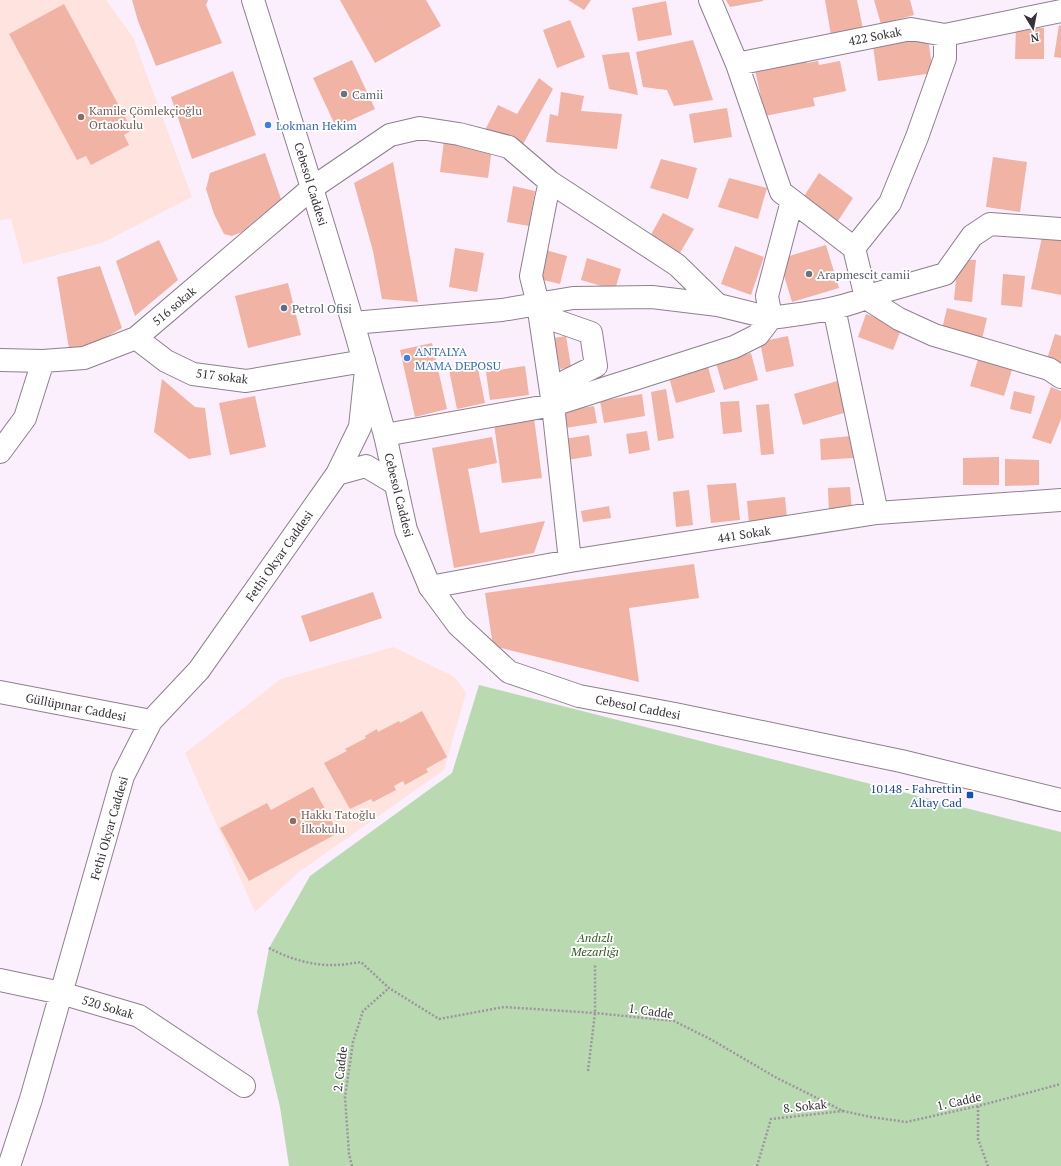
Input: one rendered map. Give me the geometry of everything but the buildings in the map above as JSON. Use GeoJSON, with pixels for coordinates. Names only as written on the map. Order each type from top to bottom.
{"type":"FeatureCollection","features":[{"type":"Feature","properties":{"kind":"street","name":"Cebesol Caddesi"},"geometry":{"type":"LineString","coordinates":[[253,0],[353,323],[385,435],[406,530],[430,587],[458,625],[509,672],[579,696],[901,761],[1061,800]]}},
{"type":"Feature","properties":{"kind":"street"},"geometry":{"type":"LineString","coordinates":[[710,0],[737,64],[781,192],[854,248],[866,298],[899,319],[934,335],[1049,369],[1061,377]]}},
{"type":"Feature","properties":{"kind":"street","name":"422 Sokak"},"geometry":{"type":"LineString","coordinates":[[737,64],[910,29],[945,35],[1061,11]]}},
{"type":"Feature","properties":{"kind":"street"},"geometry":{"type":"LineString","coordinates":[[854,248],[890,203],[917,137],[945,58],[945,35]]}},
{"type":"Feature","properties":{"kind":"street","name":"516 sokak"},"geometry":{"type":"LineString","coordinates":[[3,361],[43,361],[84,358],[136,338],[312,188],[390,135],[420,128],[459,134],[509,147],[550,182],[677,265],[718,305]]}},
{"type":"Feature","properties":{"kind":"street"},"geometry":{"type":"LineString","coordinates":[[550,182],[532,276],[538,304],[553,405],[570,561]]}},
{"type":"Feature","properties":{"kind":"street"},"geometry":{"type":"LineString","coordinates":[[385,435],[553,405],[734,347],[758,335],[771,318],[767,296],[792,201]]}},
{"type":"Feature","properties":{"kind":"street"},"geometry":{"type":"LineString","coordinates":[[353,323],[502,310],[573,298],[652,297],[718,305],[771,318],[834,308],[875,294],[945,274],[972,236],[990,224],[1061,229]]}},
{"type":"Feature","properties":{"kind":"street"},"geometry":{"type":"LineString","coordinates":[[538,304],[554,320],[591,333],[596,366],[566,381],[553,405]]}},
{"type":"Feature","properties":{"kind":"street"},"geometry":{"type":"LineString","coordinates":[[834,308],[877,513]]}},
{"type":"Feature","properties":{"kind":"street","name":"517 sokak"},"geometry":{"type":"LineString","coordinates":[[136,338],[166,361],[193,374],[246,381],[365,366]]}},
{"type":"Feature","properties":{"kind":"street"},"geometry":{"type":"LineString","coordinates":[[0,452],[24,418],[43,361]]}},
{"type":"Feature","properties":{"kind":"street","name":"Fethi Okyar Caddesi"},"geometry":{"type":"LineString","coordinates":[[9,1166],[31,1099],[123,776],[151,721],[200,670],[337,474],[360,427],[365,366]]}},
{"type":"Feature","properties":{"kind":"street"},"geometry":{"type":"LineString","coordinates":[[337,474],[366,466],[396,484]]}},
{"type":"Feature","properties":{"kind":"street","name":"441 Sokak"},"geometry":{"type":"LineString","coordinates":[[430,587],[570,561],[877,513],[1061,500]]}},
{"type":"Feature","properties":{"kind":"street","name":"Güllüpınar Caddesi"},"geometry":{"type":"LineString","coordinates":[[0,692],[151,721]]}},
{"type":"Feature","properties":{"kind":"street","name":"520 Sokak"},"geometry":{"type":"LineString","coordinates":[[0,980],[61,993],[139,1016],[244,1086]]}},
{"type":"Feature","properties":{"kind":"path","name":"1. Cadde"},"geometry":{"type":"LineString","coordinates":[[270,948],[280,954],[316,965],[336,965],[361,962],[389,988],[439,1019],[504,1007],[595,1013],[674,1021],[712,1040],[775,1077],[843,1111],[871,1117],[906,1122],[978,1106],[1061,1084]]}},
{"type":"Feature","properties":{"kind":"path"},"geometry":{"type":"LineString","coordinates":[[588,1071],[595,1013],[595,965]]}},
{"type":"Feature","properties":{"kind":"path","name":"2. Cadde"},"geometry":{"type":"LineString","coordinates":[[352,1166],[349,1154],[345,1096],[353,1042],[363,1011],[389,988]]}},
{"type":"Feature","properties":{"kind":"path"},"geometry":{"type":"LineString","coordinates":[[978,1106],[978,1139],[988,1166]]}},
{"type":"Feature","properties":{"kind":"path","name":"8. Sokak"},"geometry":{"type":"LineString","coordinates":[[757,1166],[771,1119],[843,1111]]}},
{"type":"Feature","properties":{"kind":"shaded area","name":"Kamile Çömlekçioğlu Ortaokulu"},"geometry":{"type":"Polygon","coordinates":[[[0,0],[106,0],[133,37],[192,197],[102,243],[23,264],[11,219],[0,220],[0,0]]]}},
{"type":"Feature","properties":{"kind":"shaded area","name":"Hakkı Tatoğlu İlkokulu"},"geometry":{"type":"Polygon","coordinates":[[[393,647],[455,677],[466,693],[444,770],[299,872],[255,912],[185,753],[281,679],[393,647]]]}},
{"type":"Feature","properties":{"kind":"green space","name":"Andızlı Mezarlığı"},"geometry":{"type":"Polygon","coordinates":[[[479,685],[1061,832],[1061,1166],[289,1166],[280,1107],[257,1012],[269,948],[310,876],[452,773],[479,685]]]}},
{"type":"Feature","properties":{"kind":"place","name":"Camii"},"geometry":{"type":"Point","coordinates":[344,94]}},
{"type":"Feature","properties":{"kind":"place","name":"Kamile Çömlekçioğlu Ortaokulu"},"geometry":{"type":"Point","coordinates":[81,117]}},
{"type":"Feature","properties":{"kind":"place","name":"Lokman Hekim"},"geometry":{"type":"Point","coordinates":[268,125]}},
{"type":"Feature","properties":{"kind":"place","name":"Arapmescit camii"},"geometry":{"type":"Point","coordinates":[809,274]}},
{"type":"Feature","properties":{"kind":"place","name":"Petrol Ofisi"},"geometry":{"type":"Point","coordinates":[284,308]}},
{"type":"Feature","properties":{"kind":"place","name":"ANTALYA MAMA DEPOSU"},"geometry":{"type":"Point","coordinates":[407,358]}},
{"type":"Feature","properties":{"kind":"place","name":"10148 - Fahrettin Altay Cad"},"geometry":{"type":"Point","coordinates":[970,795]}},
{"type":"Feature","properties":{"kind":"place","name":"Hakkı Tatoğlu İlkokulu"},"geometry":{"type":"Point","coordinates":[293,821]}}]}
